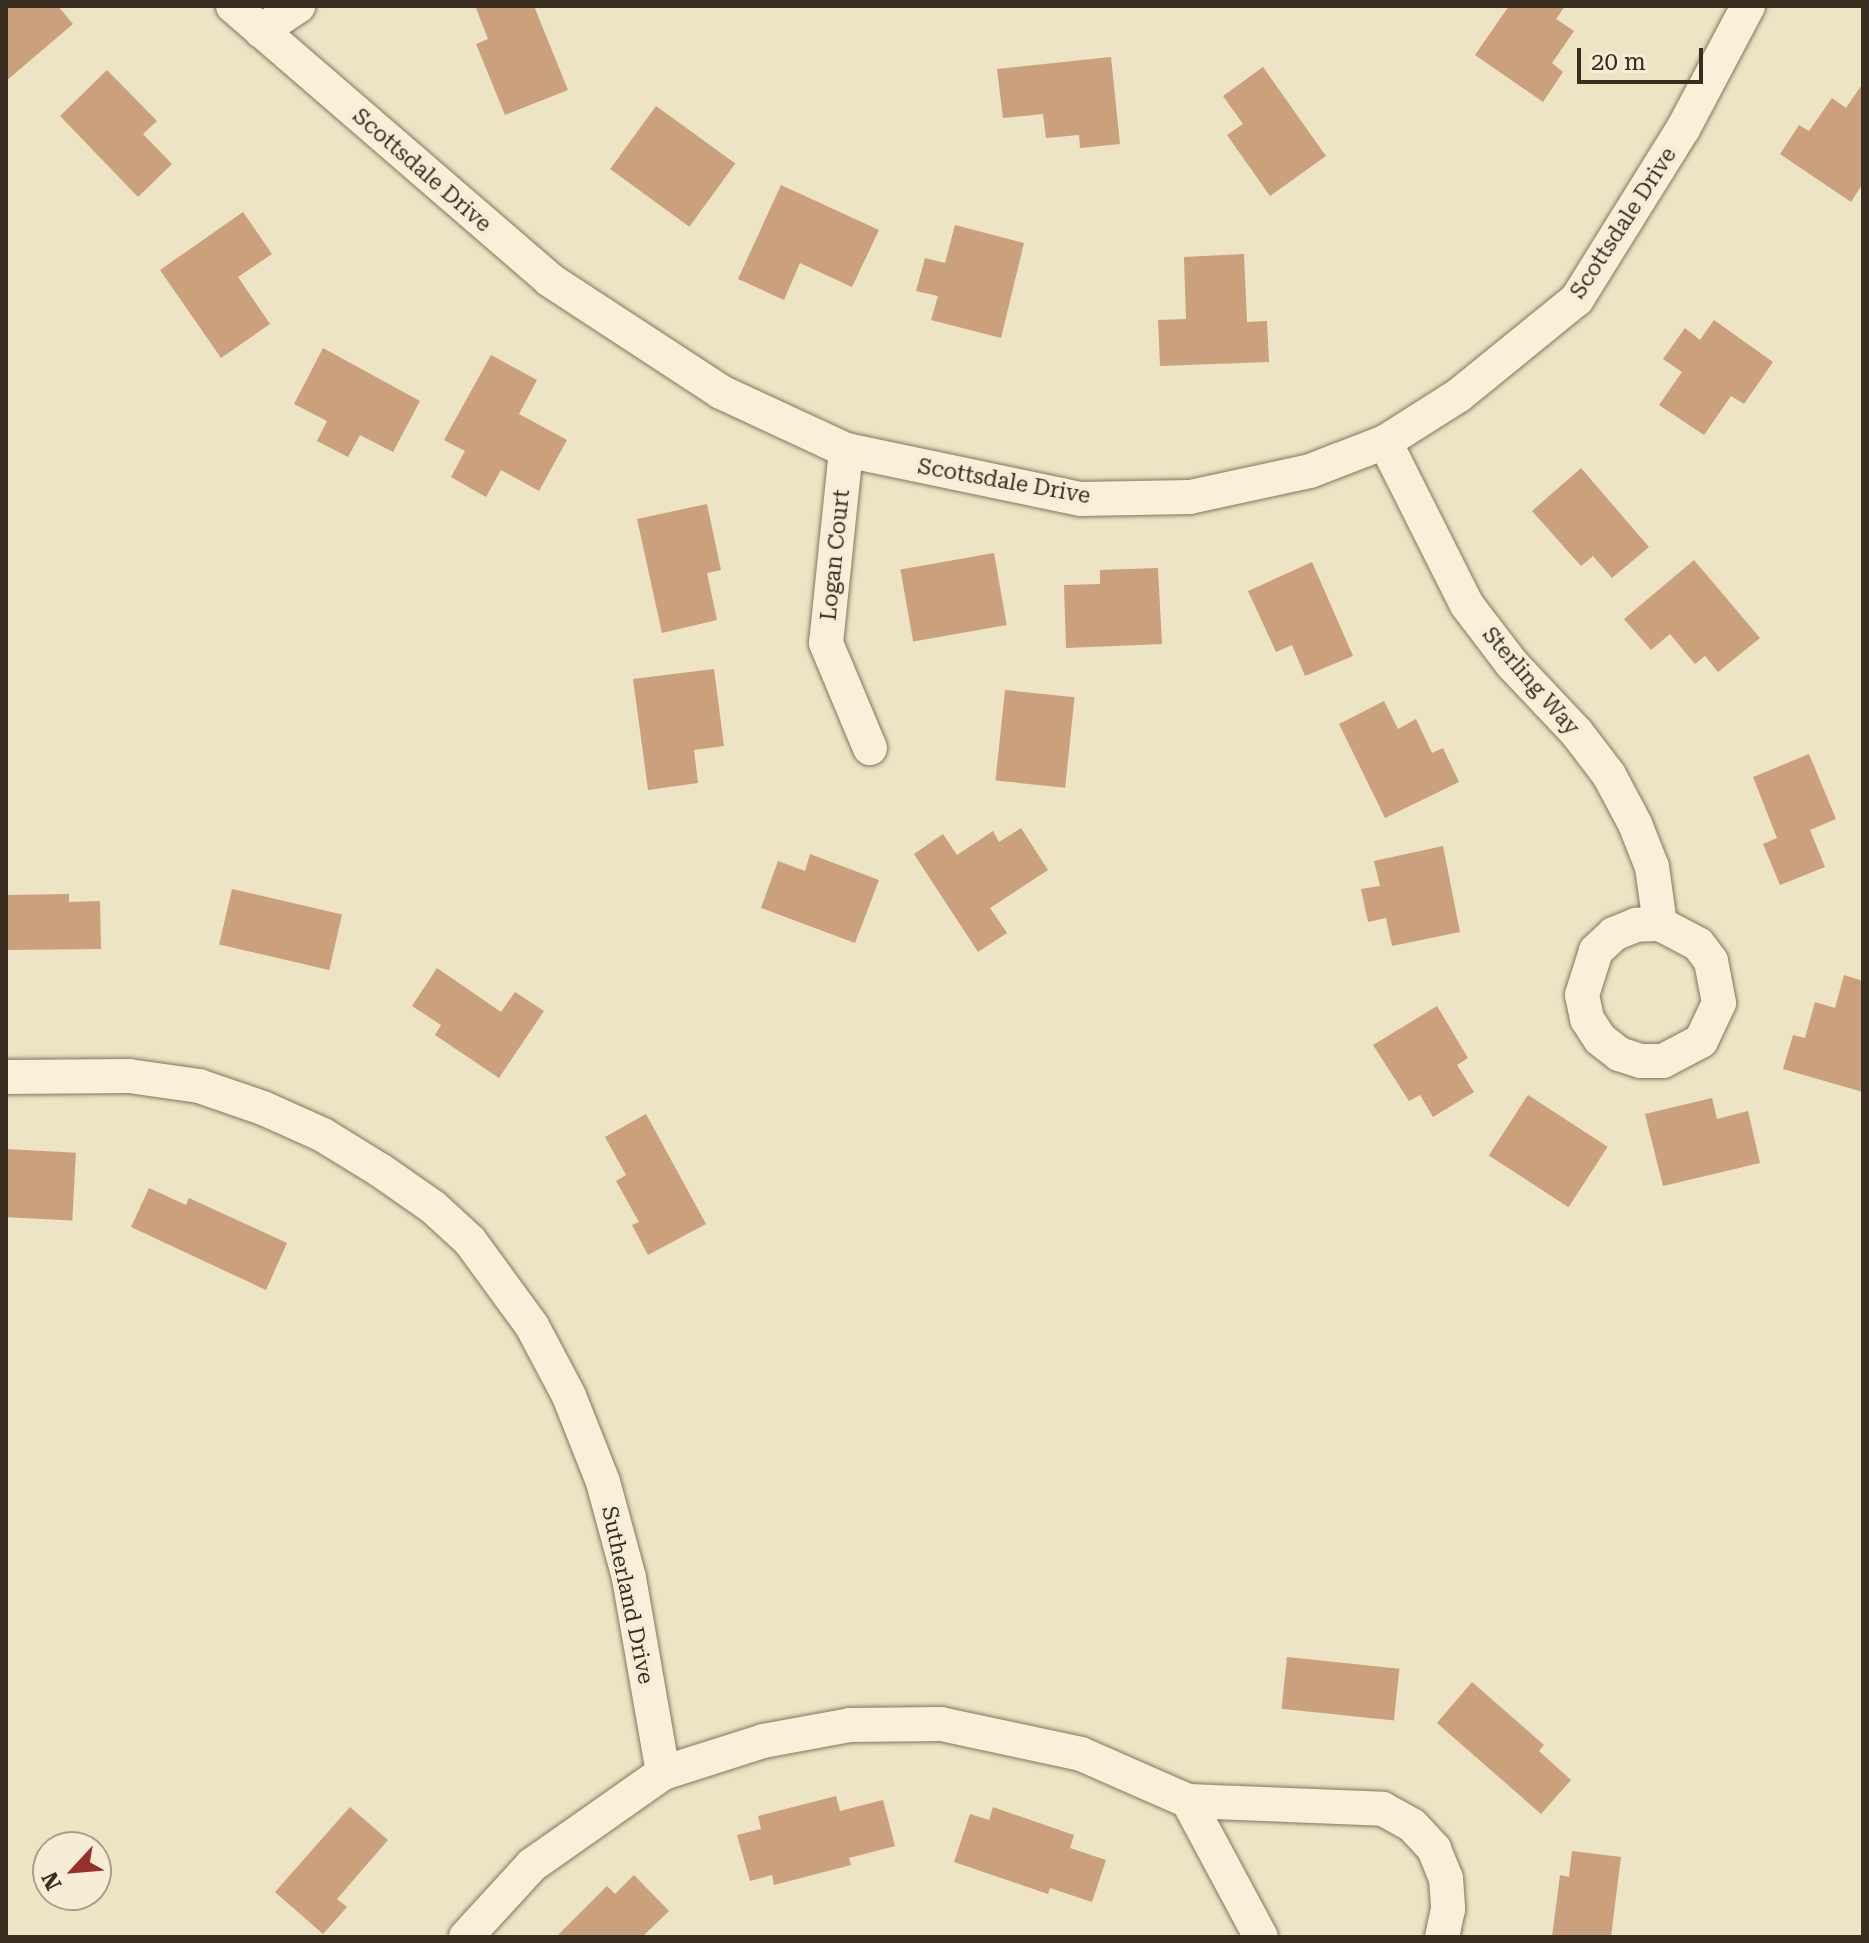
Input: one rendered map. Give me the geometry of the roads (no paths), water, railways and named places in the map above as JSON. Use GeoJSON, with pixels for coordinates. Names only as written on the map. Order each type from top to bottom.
{"type":"FeatureCollection","features":[{"type":"Feature","properties":{"kind":"street","name":"Scottsdale Drive"},"geometry":{"type":"LineString","coordinates":[[233,6],[550,280],[721,392],[846,450],[1081,499],[1190,497],[1310,471],[1385,442],[1459,395],[1577,299],[1683,129],[1748,6]]}},
{"type":"Feature","properties":{"kind":"street"},"geometry":{"type":"LineString","coordinates":[[261,31],[298,6]]}},
{"type":"Feature","properties":{"kind":"street","name":"Sterling Way"},"geometry":{"type":"LineString","coordinates":[[1385,442],[1467,605],[1609,775],[1652,867],[1660,924]]}},
{"type":"Feature","properties":{"kind":"street","name":"Logan Court"},"geometry":{"type":"LineString","coordinates":[[846,450],[826,643],[870,748]]}},
{"type":"Feature","properties":{"kind":"street"},"geometry":{"type":"LineString","coordinates":[[1660,924],[1689,937],[1711,961],[1719,1003],[1701,1041],[1683,1054],[1641,1061],[1619,1054],[1600,1039],[1587,1019],[1582,995],[1596,951],[1614,934],[1636,925],[1660,924]]}},
{"type":"Feature","properties":{"kind":"street","name":"Sutherland Drive"},"geometry":{"type":"LineString","coordinates":[[6,1077],[129,1076],[199,1086],[263,1108],[323,1135],[380,1170],[433,1207],[470,1241],[532,1326],[569,1396],[603,1482],[629,1578],[663,1773]]}},
{"type":"Feature","properties":{"kind":"street"},"geometry":{"type":"LineString","coordinates":[[466,1937],[532,1865],[663,1773],[763,1741],[850,1725],[941,1724],[1081,1754],[1188,1801],[1383,1809],[1412,1825],[1434,1849],[1446,1878],[1448,1909],[1442,1937]]}},
{"type":"Feature","properties":{"kind":"street"},"geometry":{"type":"LineString","coordinates":[[1188,1801],[1261,1937]]}}]}
